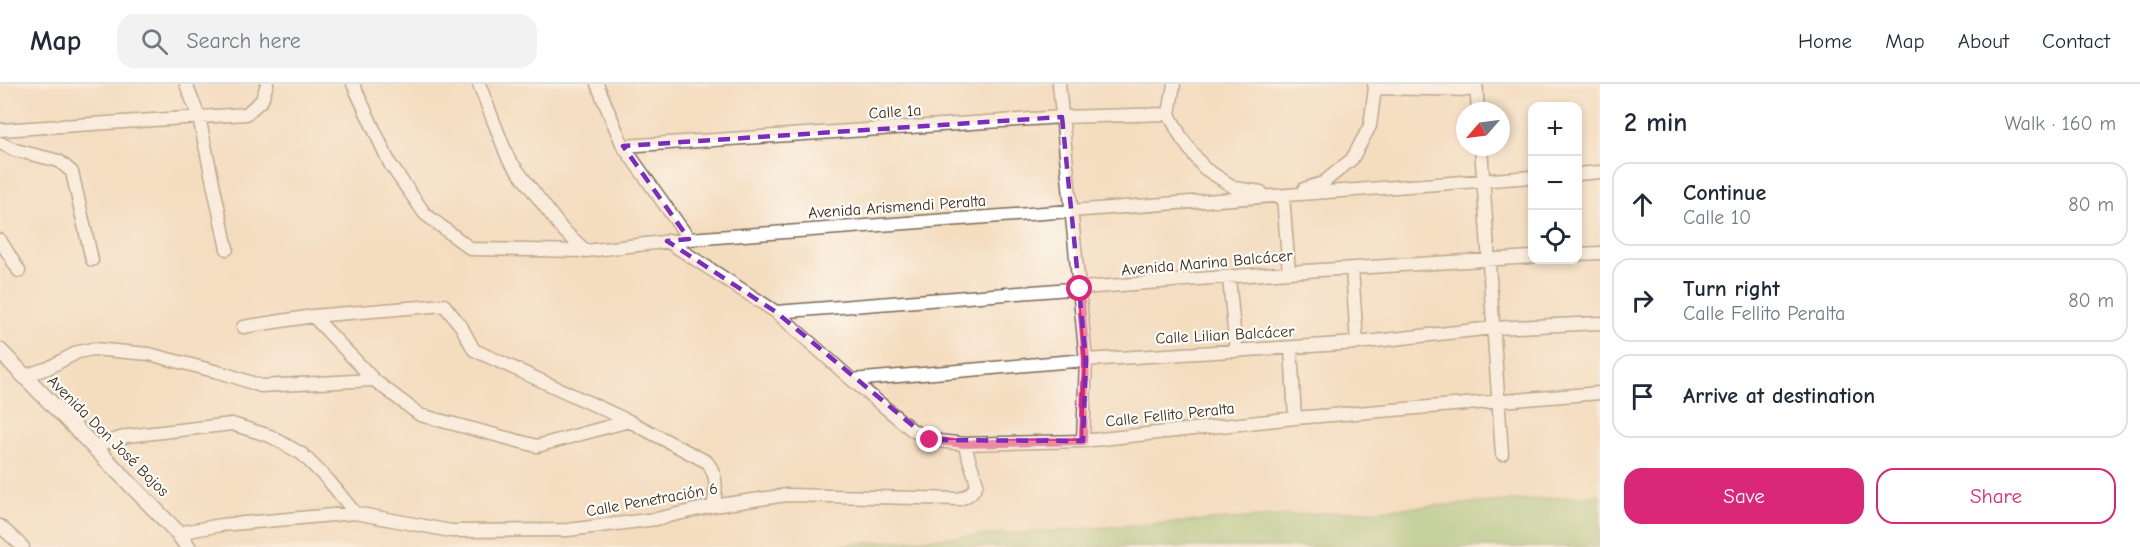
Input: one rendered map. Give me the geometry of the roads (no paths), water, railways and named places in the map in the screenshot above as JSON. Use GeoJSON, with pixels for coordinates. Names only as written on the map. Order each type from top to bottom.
{"type":"FeatureCollection","features":[{"type":"Feature","properties":{"kind":"street"},"geometry":{"type":"LineString","coordinates":[[186,84],[199,117],[227,249]]}},
{"type":"Feature","properties":{"kind":"street"},"geometry":{"type":"LineString","coordinates":[[0,130],[246,114],[262,100],[267,84]]}},
{"type":"Feature","properties":{"kind":"street","name":"Avenida Arismendi Peralta"},"geometry":{"type":"LineString","coordinates":[[353,84],[390,164],[425,214],[471,249],[586,251],[689,239],[1528,177]]}},
{"type":"Feature","properties":{"kind":"street"},"geometry":{"type":"LineString","coordinates":[[479,84],[508,158],[562,229],[586,251]]}},
{"type":"Feature","properties":{"kind":"street"},"geometry":{"type":"LineString","coordinates":[[597,84],[623,146],[689,239]]}},
{"type":"Feature","properties":{"kind":"street"},"geometry":{"type":"LineString","coordinates":[[1059,84],[1086,360],[1083,441]]}},
{"type":"Feature","properties":{"kind":"street"},"geometry":{"type":"LineString","coordinates":[[1174,84],[1169,114],[1182,139],[1204,168],[1235,188],[1283,196],[1323,183],[1352,159],[1370,126],[1375,86],[1476,87],[1477,102]]}},
{"type":"Feature","properties":{"kind":"street","name":"Calle 1a"},"geometry":{"type":"LineString","coordinates":[[623,146],[1062,117],[1169,114]]}},
{"type":"Feature","properties":{"kind":"street"},"geometry":{"type":"LineString","coordinates":[[0,143],[15,150],[59,160],[72,172],[92,260]]}},
{"type":"Feature","properties":{"kind":"street"},"geometry":{"type":"LineString","coordinates":[[1481,156],[1502,454]]}},
{"type":"Feature","properties":{"kind":"street"},"geometry":{"type":"LineString","coordinates":[[1582,174],[1600,172]]}},
{"type":"Feature","properties":{"kind":"street"},"geometry":{"type":"LineString","coordinates":[[1283,196],[1289,272]]}},
{"type":"Feature","properties":{"kind":"street"},"geometry":{"type":"LineString","coordinates":[[0,240],[19,272]]}},
{"type":"Feature","properties":{"kind":"street","name":"Calle Fellito Peralta"},"geometry":{"type":"LineString","coordinates":[[667,241],[776,312],[852,380],[921,436],[930,440],[964,444],[1083,441],[1295,418],[1600,393]]}},
{"type":"Feature","properties":{"kind":"street"},"geometry":{"type":"LineString","coordinates":[[1582,254],[1600,253]]}},
{"type":"Feature","properties":{"kind":"street","name":"Avenida Marina Balcácer"},"geometry":{"type":"LineString","coordinates":[[776,312],[1289,272],[1528,257]]}},
{"type":"Feature","properties":{"kind":"street"},"geometry":{"type":"LineString","coordinates":[[1352,269],[1357,343]]}},
{"type":"Feature","properties":{"kind":"street"},"geometry":{"type":"LineString","coordinates":[[1229,278],[1236,351]]}},
{"type":"Feature","properties":{"kind":"street"},"geometry":{"type":"LineString","coordinates":[[243,327],[313,316],[444,305],[461,326],[474,350],[629,421],[707,462],[712,468],[717,493],[713,506]]}},
{"type":"Feature","properties":{"kind":"street"},"geometry":{"type":"LineString","coordinates":[[313,316],[374,380],[420,415],[537,446],[629,421]]}},
{"type":"Feature","properties":{"kind":"street","name":"Calle Lilian Balcácer"},"geometry":{"type":"LineString","coordinates":[[852,380],[1086,360],[1357,343],[1493,328],[1600,323]]}},
{"type":"Feature","properties":{"kind":"street"},"geometry":{"type":"LineString","coordinates":[[1291,348],[1295,418]]}},
{"type":"Feature","properties":{"kind":"street"},"geometry":{"type":"LineString","coordinates":[[24,376],[48,368],[78,352],[93,349],[149,354],[226,374],[261,386],[374,380]]}},
{"type":"Feature","properties":{"kind":"street","name":"Avenida Don José Bojos"},"geometry":{"type":"LineString","coordinates":[[0,351],[189,547]]}},
{"type":"Feature","properties":{"kind":"street"},"geometry":{"type":"LineString","coordinates":[[92,447],[127,436],[231,424],[270,436],[302,454],[329,481],[355,513]]}},
{"type":"Feature","properties":{"kind":"street","name":"Calle Penetración 6"},"geometry":{"type":"LineString","coordinates":[[178,533],[221,525],[355,513],[452,531],[568,530],[656,519],[713,506],[787,495],[960,499],[975,490],[978,483],[964,444]]}},
{"type":"Feature","properties":{"kind":"street"},"geometry":{"type":"LineString","coordinates":[[0,526],[23,547]]}}]}
